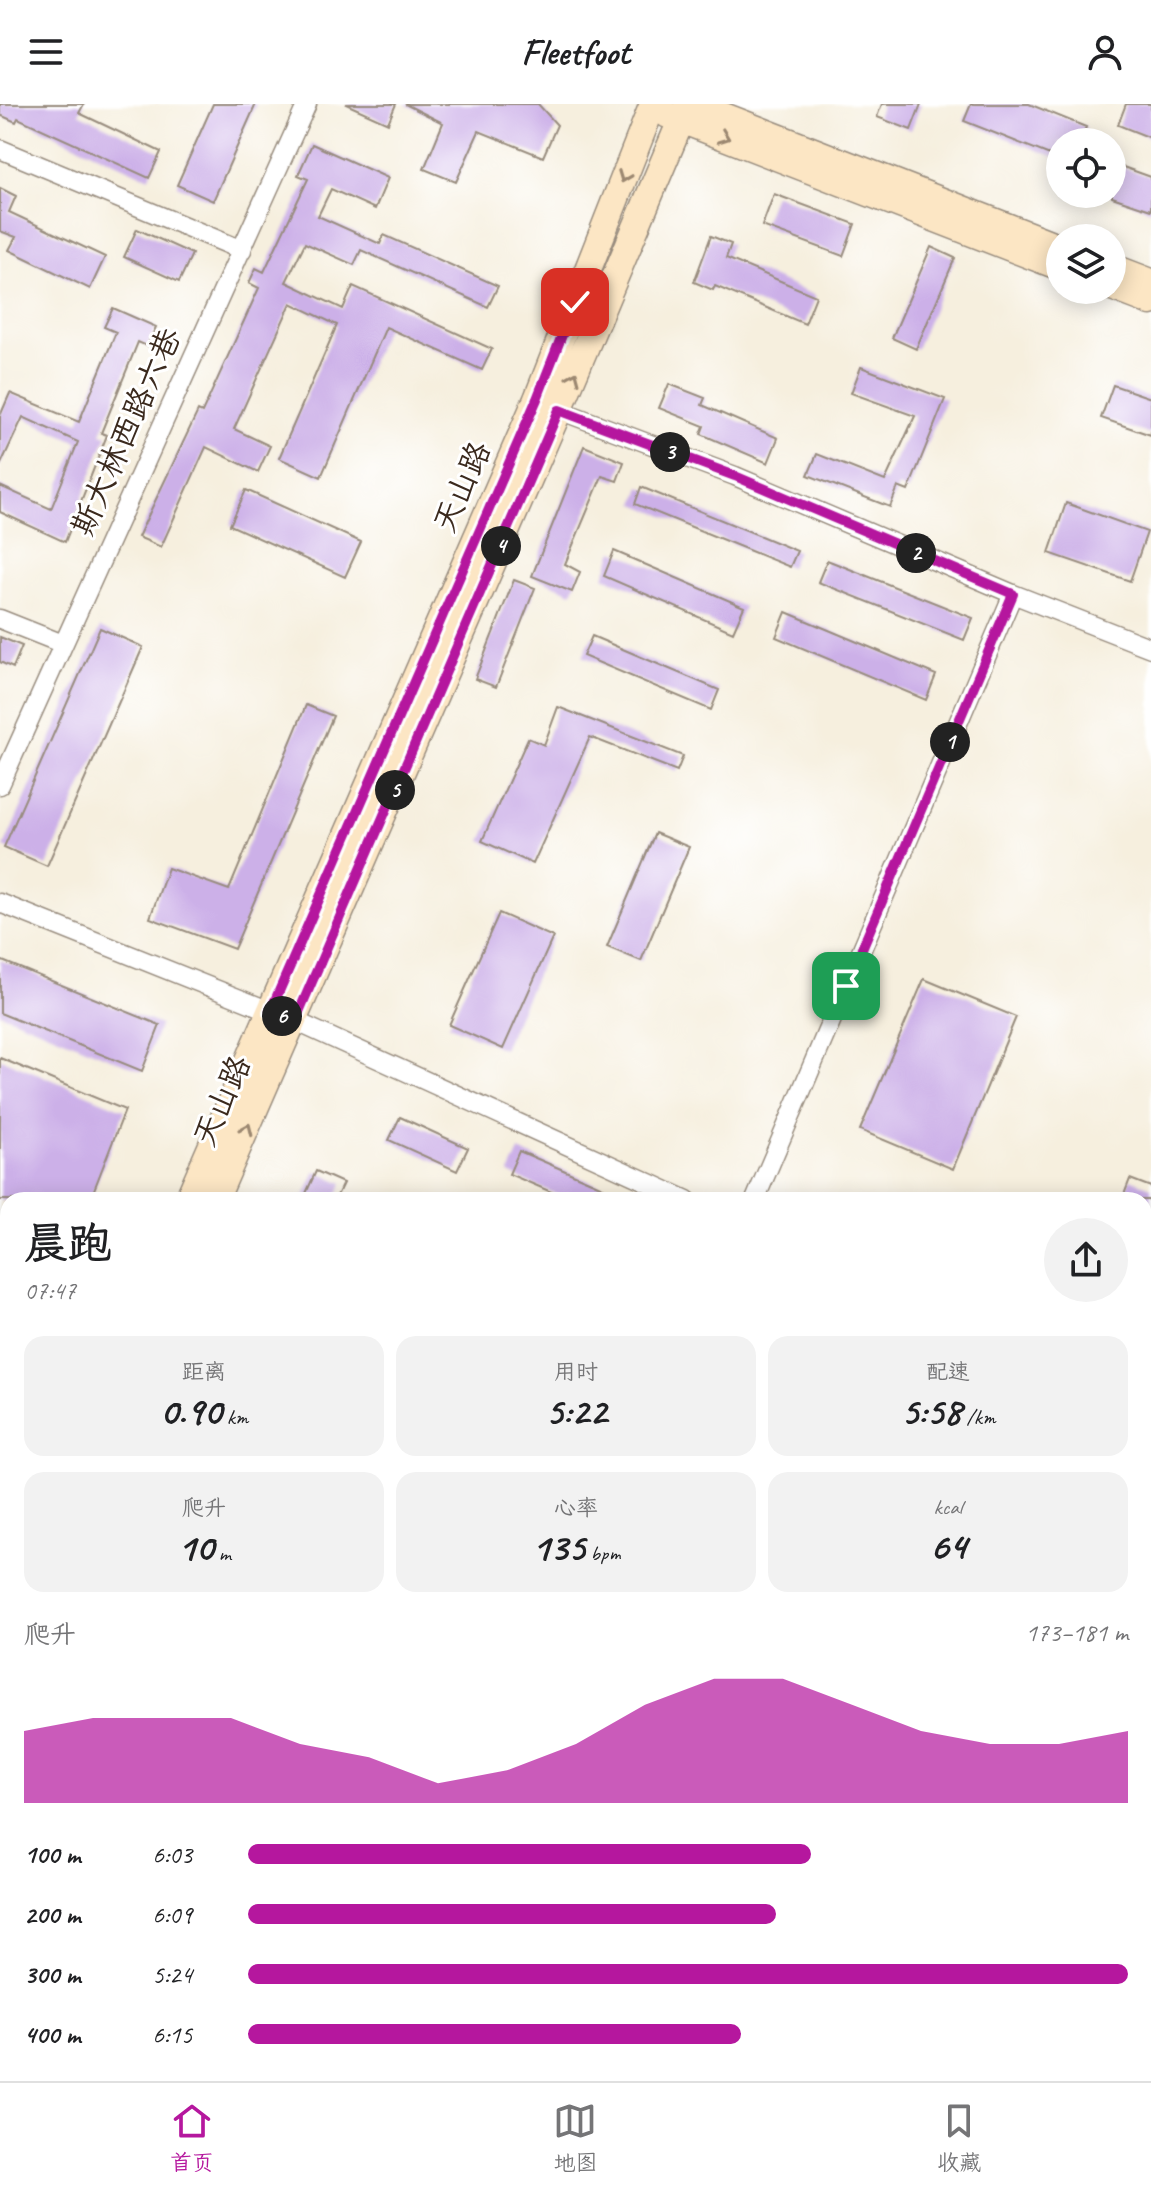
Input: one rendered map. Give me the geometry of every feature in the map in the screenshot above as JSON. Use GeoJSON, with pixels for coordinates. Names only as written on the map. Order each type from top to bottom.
{"type":"FeatureCollection","features":[{"type":"Feature","properties":{"kind":"main road"},"geometry":{"type":"LineString","coordinates":[[650,105],[688,109],[1046,242]]}},
{"type":"Feature","properties":{"kind":"main road","name":"天山路"},"geometry":{"type":"LineString","coordinates":[[218,1192],[282,1017],[537,399],[650,105]]}},
{"type":"Feature","properties":{"kind":"main road"},"geometry":{"type":"LineString","coordinates":[[688,109],[1046,261]]}},
{"type":"Feature","properties":{"kind":"main road","name":"天山路"},"geometry":{"type":"LineString","coordinates":[[192,1192],[282,1017],[559,410],[688,109]]}},
{"type":"Feature","properties":{"kind":"main road"},"geometry":{"type":"LineString","coordinates":[[1126,272],[1151,282]]}},
{"type":"Feature","properties":{"kind":"main road"},"geometry":{"type":"LineString","coordinates":[[1126,292],[1151,302]]}},
{"type":"Feature","properties":{"kind":"street","name":"斯大林西路六巷"},"geometry":{"type":"LineString","coordinates":[[0,785],[307,104]]}},
{"type":"Feature","properties":{"kind":"street"},"geometry":{"type":"LineString","coordinates":[[0,149],[242,250]]}},
{"type":"Feature","properties":{"kind":"street"},"geometry":{"type":"LineString","coordinates":[[559,410],[735,476],[1013,594],[1151,648]]}},
{"type":"Feature","properties":{"kind":"street"},"geometry":{"type":"LineString","coordinates":[[758,1192],[1013,594]]}},
{"type":"Feature","properties":{"kind":"street"},"geometry":{"type":"LineString","coordinates":[[0,619],[63,644]]}},
{"type":"Feature","properties":{"kind":"street"},"geometry":{"type":"LineString","coordinates":[[0,903],[282,1017],[669,1192]]}},
{"type":"Feature","properties":{"kind":"building"},"geometry":{"type":"Polygon","coordinates":[[[0,104],[84,104],[79,113],[161,152],[149,178],[18,118],[16,122],[0,115],[0,104]]]}},
{"type":"Feature","properties":{"kind":"building"},"geometry":{"type":"Polygon","coordinates":[[[213,104],[256,104],[213,201],[177,185],[213,104]]]}},
{"type":"Feature","properties":{"kind":"building"},"geometry":{"type":"Polygon","coordinates":[[[346,104],[396,104],[388,123],[346,104]]]}},
{"type":"Feature","properties":{"kind":"building"},"geometry":{"type":"Polygon","coordinates":[[[405,104],[538,104],[557,125],[543,157],[479,131],[456,182],[424,169],[443,123],[405,104]]]}},
{"type":"Feature","properties":{"kind":"building"},"geometry":{"type":"Polygon","coordinates":[[[882,104],[921,104],[911,130],[877,117],[882,104]]]}},
{"type":"Feature","properties":{"kind":"building"},"geometry":{"type":"Polygon","coordinates":[[[971,104],[1029,104],[1086,127],[1046,128],[1046,153],[964,121],[971,104]]]}},
{"type":"Feature","properties":{"kind":"building"},"geometry":{"type":"Polygon","coordinates":[[[1126,104],[1151,104],[1151,138],[1118,125],[1126,104]]]}},
{"type":"Feature","properties":{"kind":"building"},"geometry":{"type":"Polygon","coordinates":[[[312,144],[388,178],[375,209],[331,189],[318,216],[380,244],[384,235],[498,286],[488,307],[361,250],[354,265],[305,243],[286,282],[343,309],[353,286],[492,349],[482,370],[386,327],[321,477],[279,458],[337,325],[291,303],[234,429],[270,446],[258,472],[206,447],[161,547],[138,537],[198,411],[202,413],[259,288],[249,283],[256,268],[264,272],[308,179],[298,175],[312,144]]]}},
{"type":"Feature","properties":{"kind":"building"},"geometry":{"type":"Polygon","coordinates":[[[1126,168],[1151,177],[1151,210],[1126,202],[1126,168]]]}},
{"type":"Feature","properties":{"kind":"building"},"geometry":{"type":"Polygon","coordinates":[[[0,188],[16,196],[9,212],[105,257],[90,289],[9,250],[16,237],[0,231],[0,188]]]}},
{"type":"Feature","properties":{"kind":"building"},"geometry":{"type":"Polygon","coordinates":[[[774,194],[855,224],[843,256],[762,226],[774,194]]]}},
{"type":"Feature","properties":{"kind":"building"},"geometry":{"type":"Polygon","coordinates":[[[137,229],[192,254],[179,282],[124,257],[137,229]]]}},
{"type":"Feature","properties":{"kind":"building"},"geometry":{"type":"Polygon","coordinates":[[[711,236],[731,244],[726,258],[816,296],[805,324],[715,286],[713,290],[694,282],[711,236]]]}},
{"type":"Feature","properties":{"kind":"building"},"geometry":{"type":"Polygon","coordinates":[[[931,247],[955,258],[916,349],[892,338],[931,247]]]}},
{"type":"Feature","properties":{"kind":"building"},"geometry":{"type":"Polygon","coordinates":[[[113,308],[156,327],[147,346],[138,342],[101,433],[107,435],[65,542],[0,512],[0,486],[51,509],[78,442],[23,417],[0,466],[0,416],[10,393],[79,422],[116,332],[104,327],[113,308]]]}},
{"type":"Feature","properties":{"kind":"building"},"geometry":{"type":"Polygon","coordinates":[[[861,367],[945,399],[908,491],[898,487],[890,507],[808,475],[817,454],[885,481],[915,416],[851,393],[861,367]]]}},
{"type":"Feature","properties":{"kind":"building"},"geometry":{"type":"Polygon","coordinates":[[[669,384],[705,398],[702,405],[778,438],[768,463],[701,434],[704,426],[659,408],[669,384]]]}},
{"type":"Feature","properties":{"kind":"building"},"geometry":{"type":"Polygon","coordinates":[[[1113,385],[1151,398],[1151,435],[1101,418],[1113,385]]]}},
{"type":"Feature","properties":{"kind":"building"},"geometry":{"type":"Polygon","coordinates":[[[584,446],[624,462],[617,481],[602,476],[565,564],[580,572],[572,592],[532,576],[584,446]]]}},
{"type":"Feature","properties":{"kind":"building"},"geometry":{"type":"Polygon","coordinates":[[[641,487],[797,551],[790,567],[635,504],[641,487]]]}},
{"type":"Feature","properties":{"kind":"building"},"geometry":{"type":"Polygon","coordinates":[[[246,490],[361,542],[345,577],[230,525],[246,490]]]}},
{"type":"Feature","properties":{"kind":"building"},"geometry":{"type":"Polygon","coordinates":[[[1066,503],[1147,532],[1130,581],[1049,553],[1066,503]]]}},
{"type":"Feature","properties":{"kind":"building"},"geometry":{"type":"Polygon","coordinates":[[[614,551],[744,607],[733,632],[604,576],[614,551]]]}},
{"type":"Feature","properties":{"kind":"building"},"geometry":{"type":"Polygon","coordinates":[[[827,560],[973,618],[964,640],[818,582],[827,560]]]}},
{"type":"Feature","properties":{"kind":"building"},"geometry":{"type":"Polygon","coordinates":[[[514,580],[535,588],[496,687],[475,679],[514,580]]]}},
{"type":"Feature","properties":{"kind":"building"},"geometry":{"type":"Polygon","coordinates":[[[786,612],[936,675],[926,700],[776,637],[786,612]]]}},
{"type":"Feature","properties":{"kind":"building"},"geometry":{"type":"Polygon","coordinates":[[[100,628],[143,647],[47,866],[4,847],[100,628]]]}},
{"type":"Feature","properties":{"kind":"building"},"geometry":{"type":"Polygon","coordinates":[[[592,636],[719,690],[711,710],[583,656],[592,636]]]}},
{"type":"Feature","properties":{"kind":"building"},"geometry":{"type":"Polygon","coordinates":[[[0,637],[22,646],[13,668],[0,662],[0,637]]]}},
{"type":"Feature","properties":{"kind":"building"},"geometry":{"type":"Polygon","coordinates":[[[306,705],[333,716],[234,949],[150,918],[168,868],[229,890],[306,705]]]}},
{"type":"Feature","properties":{"kind":"building"},"geometry":{"type":"Polygon","coordinates":[[[558,707],[683,756],[677,771],[590,737],[533,864],[482,841],[528,738],[544,745],[558,707]]]}},
{"type":"Feature","properties":{"kind":"building"},"geometry":{"type":"Polygon","coordinates":[[[655,833],[689,847],[641,961],[607,947],[655,833]]]}},
{"type":"Feature","properties":{"kind":"building"},"geometry":{"type":"Polygon","coordinates":[[[499,913],[553,937],[503,1049],[449,1025],[499,913]]]}},
{"type":"Feature","properties":{"kind":"building"},"geometry":{"type":"Polygon","coordinates":[[[0,960],[160,1025],[142,1071],[0,1013],[0,960]]]}},
{"type":"Feature","properties":{"kind":"building"},"geometry":{"type":"Polygon","coordinates":[[[924,979],[1016,1017],[953,1169],[860,1130],[924,979]]]}},
{"type":"Feature","properties":{"kind":"building"},"geometry":{"type":"Polygon","coordinates":[[[0,1058],[125,1110],[93,1192],[0,1192],[0,1058]]]}},
{"type":"Feature","properties":{"kind":"building"},"geometry":{"type":"Polygon","coordinates":[[[400,1117],[468,1148],[457,1171],[389,1140],[400,1117]]]}},
{"type":"Feature","properties":{"kind":"building"},"geometry":{"type":"Polygon","coordinates":[[[519,1151],[614,1192],[551,1192],[509,1174],[519,1151]]]}},
{"type":"Feature","properties":{"kind":"building"},"geometry":{"type":"Polygon","coordinates":[[[316,1171],[343,1183],[339,1192],[307,1192],[316,1171]]]}},
{"type":"Feature","properties":{"kind":"building"},"geometry":{"type":"Polygon","coordinates":[[[1130,1179],[1151,1187],[1151,1192],[1125,1192],[1130,1179]]]}},
{"type":"Feature","properties":{"kind":"route"},"geometry":{"type":"LineString","coordinates":[[575,302],[537,399],[270,1012],[295,1021],[559,410],[735,476],[1013,594],[846,986]]}}]}
